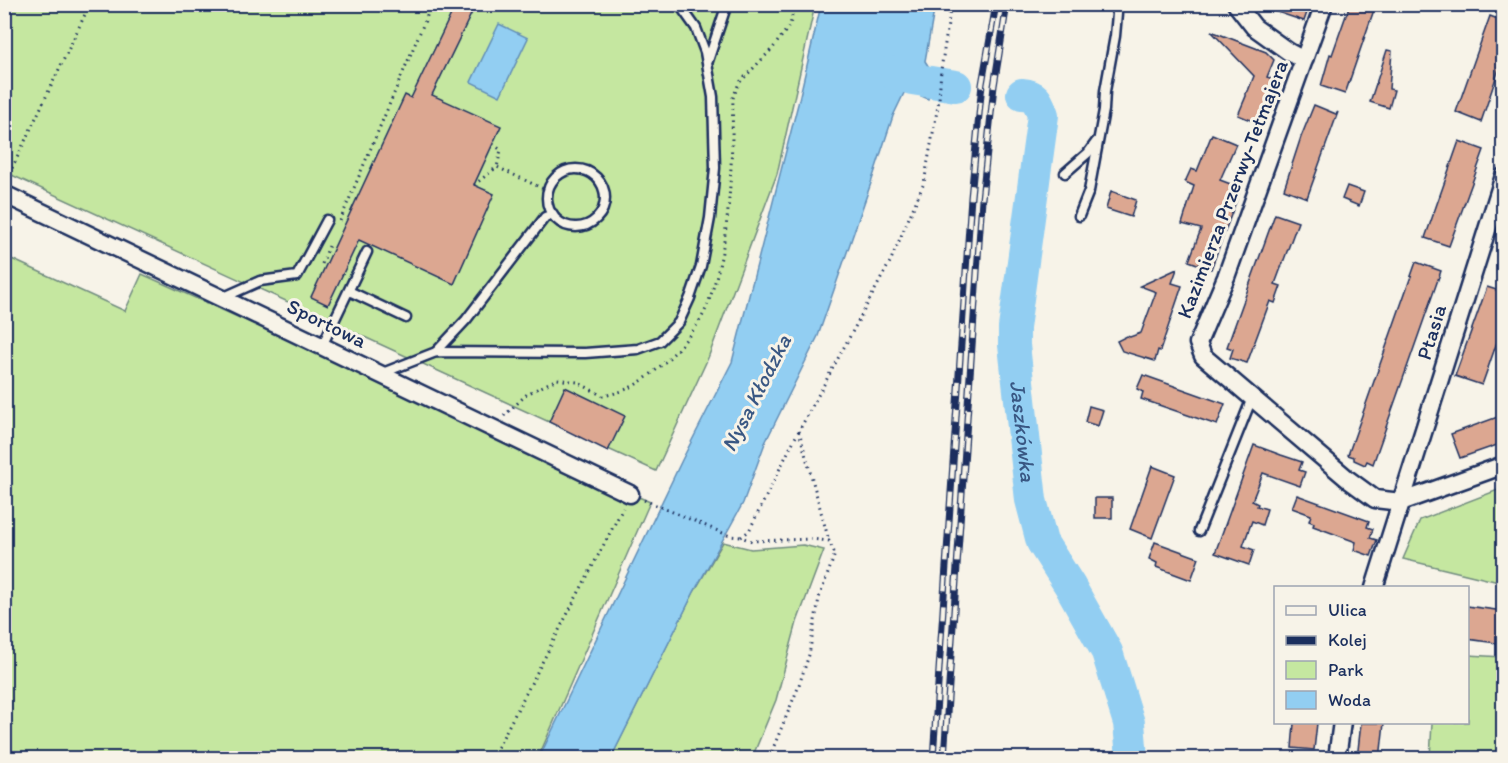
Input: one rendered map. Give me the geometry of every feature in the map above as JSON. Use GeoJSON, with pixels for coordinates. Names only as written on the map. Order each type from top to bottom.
{"type":"FeatureCollection","features":[{"type":"Feature","properties":{"kind":"street"},"geometry":{"type":"LineString","coordinates":[[1236,4],[1254,27],[1304,60]]}},
{"type":"Feature","properties":{"kind":"street","name":"Kazimierza Przerwy-Tetmajera"},"geometry":{"type":"LineString","coordinates":[[1324,4],[1226,278],[1198,343],[1203,356],[1349,480],[1375,499],[1401,502]]}},
{"type":"Feature","properties":{"kind":"street","name":"Ptasia"},"geometry":{"type":"LineString","coordinates":[[1375,586],[1503,176]]}},
{"type":"Feature","properties":{"kind":"street","name":"Sportowa"},"geometry":{"type":"LineString","coordinates":[[4,194],[493,428],[628,497]]}},
{"type":"Feature","properties":{"kind":"street"},"geometry":{"type":"LineString","coordinates":[[1401,502],[1503,465]]}},
{"type":"Feature","properties":{"kind":"street"},"geometry":{"type":"LineString","coordinates":[[1336,759],[1342,724]]}},
{"type":"Feature","properties":{"kind":"lane"},"geometry":{"type":"LineString","coordinates":[[380,374],[436,352],[585,353],[638,349],[660,341],[678,322],[690,298],[701,266],[710,218],[715,168],[713,97],[705,52],[696,28],[679,4]]}},
{"type":"Feature","properties":{"kind":"lane"},"geometry":{"type":"LineString","coordinates":[[707,64],[727,4]]}},
{"type":"Feature","properties":{"kind":"lane"},"geometry":{"type":"LineString","coordinates":[[1079,216],[1089,191],[1104,110],[1105,91],[1115,36],[1117,14],[1114,4]]}},
{"type":"Feature","properties":{"kind":"lane"},"geometry":{"type":"LineString","coordinates":[[1065,173],[1088,153],[1098,140]]}},
{"type":"Feature","properties":{"kind":"lane"},"geometry":{"type":"LineString","coordinates":[[578,169],[594,175],[600,181],[604,188],[604,206],[596,219],[589,224],[573,227],[565,225],[553,214],[549,207],[548,191],[556,177],[562,172],[578,169]]}},
{"type":"Feature","properties":{"kind":"lane"},"geometry":{"type":"LineString","coordinates":[[436,352],[466,320],[545,217],[553,214]]}},
{"type":"Feature","properties":{"kind":"lane"},"geometry":{"type":"LineString","coordinates":[[222,298],[260,281],[297,276],[327,220]]}},
{"type":"Feature","properties":{"kind":"lane"},"geometry":{"type":"LineString","coordinates":[[322,346],[367,252]]}},
{"type":"Feature","properties":{"kind":"lane"},"geometry":{"type":"LineString","coordinates":[[348,291],[406,318]]}},
{"type":"Feature","properties":{"kind":"lane"},"geometry":{"type":"LineString","coordinates":[[1198,531],[1252,398]]}},
{"type":"Feature","properties":{"kind":"path"},"geometry":{"type":"LineString","coordinates":[[4,184],[90,4]]}},
{"type":"Feature","properties":{"kind":"path"},"geometry":{"type":"LineString","coordinates":[[340,220],[432,4]]}},
{"type":"Feature","properties":{"kind":"path"},"geometry":{"type":"LineString","coordinates":[[493,428],[527,394],[557,379],[577,382],[603,396],[628,389],[662,365],[687,339],[707,308],[721,257],[729,204],[733,98],[739,83],[773,48],[790,25],[795,4]]}},
{"type":"Feature","properties":{"kind":"path"},"geometry":{"type":"LineString","coordinates":[[741,537],[749,531],[890,262],[924,183],[939,100],[951,4]]}},
{"type":"Feature","properties":{"kind":"path"},"geometry":{"type":"LineString","coordinates":[[474,185],[497,167],[501,150],[493,144]]}},
{"type":"Feature","properties":{"kind":"path"},"geometry":{"type":"LineString","coordinates":[[497,167],[548,191]]}},
{"type":"Feature","properties":{"kind":"path"},"geometry":{"type":"LineString","coordinates":[[322,264],[331,242]]}},
{"type":"Feature","properties":{"kind":"path"},"geometry":{"type":"LineString","coordinates":[[769,759],[809,655],[819,598],[836,554],[829,541],[800,431]]}},
{"type":"Feature","properties":{"kind":"path"},"geometry":{"type":"LineString","coordinates":[[492,759],[628,497]]}},
{"type":"Feature","properties":{"kind":"path"},"geometry":{"type":"LineString","coordinates":[[650,502],[730,536],[752,541],[811,538],[829,541]]}},
{"type":"Feature","properties":{"kind":"green space"},"geometry":{"type":"Polygon","coordinates":[[[4,5],[815,5],[777,174],[708,358],[656,471],[5,172],[4,5]]]}},
{"type":"Feature","properties":{"kind":"green space"},"geometry":{"type":"Polygon","coordinates":[[[5,256],[125,311],[142,274],[650,502],[538,758],[5,758],[5,256]]]}},
{"type":"Feature","properties":{"kind":"green space"},"geometry":{"type":"Polygon","coordinates":[[[1503,488],[1503,583],[1403,559],[1420,520],[1503,488]]]}},
{"type":"Feature","properties":{"kind":"green space"},"geometry":{"type":"Polygon","coordinates":[[[723,542],[751,549],[803,545],[824,550],[797,622],[776,700],[752,758],[611,758],[694,592],[723,542]]]}},
{"type":"Feature","properties":{"kind":"green space"},"geometry":{"type":"Polygon","coordinates":[[[1469,655],[1503,657],[1503,758],[1430,758],[1432,724],[1469,724],[1469,655]]]}},
{"type":"Feature","properties":{"kind":"water","name":"Nysa Kłodzka"},"geometry":{"type":"Polygon","coordinates":[[[821,5],[935,5],[925,61],[934,75],[928,99],[906,89],[893,116],[818,336],[765,443],[743,503],[694,592],[611,758],[539,758],[682,460],[732,362],[821,5]]]}},
{"type":"Feature","properties":{"kind":"water"},"geometry":{"type":"Polygon","coordinates":[[[499,24],[528,38],[500,96],[471,82],[499,24]]]}},
{"type":"Feature","properties":{"kind":"building"},"geometry":{"type":"Polygon","coordinates":[[[456,4],[476,4],[432,95],[501,126],[474,185],[494,194],[454,284],[359,240],[328,305],[311,297],[405,95],[411,98],[456,4]]]}},
{"type":"Feature","properties":{"kind":"building"},"geometry":{"type":"Polygon","coordinates":[[[1262,4],[1310,4],[1304,21],[1262,7],[1262,4]]]}},
{"type":"Feature","properties":{"kind":"building"},"geometry":{"type":"Polygon","coordinates":[[[1350,4],[1376,4],[1345,94],[1321,86],[1330,54],[1332,55],[1350,4]]]}},
{"type":"Feature","properties":{"kind":"building"},"geometry":{"type":"Polygon","coordinates":[[[1490,16],[1503,21],[1503,57],[1481,122],[1456,112],[1490,16]]]}},
{"type":"Feature","properties":{"kind":"building"},"geometry":{"type":"Polygon","coordinates":[[[1211,31],[1266,52],[1274,60],[1267,77],[1281,82],[1263,125],[1238,115],[1254,76],[1211,31]]]}},
{"type":"Feature","properties":{"kind":"building"},"geometry":{"type":"Polygon","coordinates":[[[1387,50],[1392,51],[1389,89],[1394,90],[1389,108],[1370,102],[1387,50]]]}},
{"type":"Feature","properties":{"kind":"building"},"geometry":{"type":"Polygon","coordinates":[[[1314,105],[1336,114],[1338,112],[1307,198],[1284,189],[1314,105]]]}},
{"type":"Feature","properties":{"kind":"building"},"geometry":{"type":"Polygon","coordinates":[[[1212,134],[1236,144],[1220,180],[1241,188],[1211,269],[1189,261],[1201,229],[1182,224],[1194,186],[1185,182],[1191,169],[1197,171],[1212,134]]]}},
{"type":"Feature","properties":{"kind":"building"},"geometry":{"type":"Polygon","coordinates":[[[1459,141],[1484,150],[1449,246],[1425,238],[1459,141]]]}},
{"type":"Feature","properties":{"kind":"building"},"geometry":{"type":"Polygon","coordinates":[[[1347,186],[1364,192],[1359,206],[1342,199],[1347,186]]]}},
{"type":"Feature","properties":{"kind":"building"},"geometry":{"type":"Polygon","coordinates":[[[1111,191],[1136,200],[1131,217],[1106,209],[1111,191]]]}},
{"type":"Feature","properties":{"kind":"building"},"geometry":{"type":"Polygon","coordinates":[[[1275,214],[1298,222],[1275,284],[1281,286],[1275,303],[1270,301],[1247,363],[1230,358],[1233,349],[1227,347],[1275,214]]]}},
{"type":"Feature","properties":{"kind":"building"},"geometry":{"type":"Polygon","coordinates":[[[1416,262],[1441,271],[1373,464],[1367,461],[1365,465],[1348,455],[1416,262]]]}},
{"type":"Feature","properties":{"kind":"building"},"geometry":{"type":"Polygon","coordinates":[[[1177,269],[1172,283],[1182,286],[1155,361],[1122,351],[1117,341],[1141,333],[1156,292],[1140,286],[1177,269]]]}},
{"type":"Feature","properties":{"kind":"building"},"geometry":{"type":"Polygon","coordinates":[[[1487,287],[1503,292],[1503,325],[1482,385],[1455,376],[1487,287]]]}},
{"type":"Feature","properties":{"kind":"building"},"geometry":{"type":"Polygon","coordinates":[[[1143,375],[1225,404],[1217,425],[1141,399],[1143,392],[1137,389],[1143,375]]]}},
{"type":"Feature","properties":{"kind":"building"},"geometry":{"type":"Polygon","coordinates":[[[565,387],[625,416],[608,451],[549,422],[565,387]]]}},
{"type":"Feature","properties":{"kind":"building"},"geometry":{"type":"Polygon","coordinates":[[[1089,406],[1103,410],[1098,426],[1085,422],[1089,406]]]}},
{"type":"Feature","properties":{"kind":"building"},"geometry":{"type":"Polygon","coordinates":[[[1503,415],[1503,443],[1460,458],[1451,434],[1503,415]]]}},
{"type":"Feature","properties":{"kind":"building"},"geometry":{"type":"Polygon","coordinates":[[[1254,445],[1302,462],[1299,470],[1305,472],[1300,486],[1263,473],[1252,501],[1258,504],[1257,506],[1267,509],[1262,525],[1252,521],[1243,546],[1254,550],[1249,565],[1215,553],[1254,445]]]}},
{"type":"Feature","properties":{"kind":"building"},"geometry":{"type":"Polygon","coordinates":[[[1152,466],[1175,475],[1152,538],[1130,529],[1152,466]]]}},
{"type":"Feature","properties":{"kind":"building"},"geometry":{"type":"Polygon","coordinates":[[[1297,495],[1369,521],[1367,527],[1373,529],[1370,538],[1377,540],[1371,556],[1354,550],[1356,542],[1313,526],[1314,523],[1309,521],[1311,515],[1292,508],[1297,495]]]}},
{"type":"Feature","properties":{"kind":"building"},"geometry":{"type":"Polygon","coordinates":[[[1095,498],[1112,498],[1112,518],[1095,518],[1095,498]]]}},
{"type":"Feature","properties":{"kind":"building"},"geometry":{"type":"Polygon","coordinates":[[[1155,542],[1199,558],[1191,580],[1156,567],[1157,563],[1149,559],[1155,542]]]}},
{"type":"Feature","properties":{"kind":"building"},"geometry":{"type":"Polygon","coordinates":[[[1469,606],[1503,611],[1503,644],[1469,639],[1469,606]]]}},
{"type":"Feature","properties":{"kind":"building"},"geometry":{"type":"Polygon","coordinates":[[[1294,724],[1317,724],[1314,750],[1292,748],[1294,724]]]}},
{"type":"Feature","properties":{"kind":"building"},"geometry":{"type":"Polygon","coordinates":[[[1361,724],[1384,724],[1380,759],[1357,759],[1361,724]]]}},
{"type":"Feature","properties":{"kind":"waterway","name":"Jaszkówka"},"geometry":{"type":"LineString","coordinates":[[890,72],[912,79],[956,86]]}},
{"type":"Feature","properties":{"kind":"waterway","name":"Jaszkówka"},"geometry":{"type":"LineString","coordinates":[[1022,94],[1034,98],[1043,115],[1014,328],[1031,500],[1042,542],[1107,652],[1129,723],[1132,758]]}},
{"type":"Feature","properties":{"kind":"railway"},"geometry":{"type":"LineString","coordinates":[[933,758],[971,197],[982,84],[996,4]]}},
{"type":"Feature","properties":{"kind":"railway"},"geometry":{"type":"LineString","coordinates":[[944,758],[982,199],[994,86],[1007,4]]}}]}
